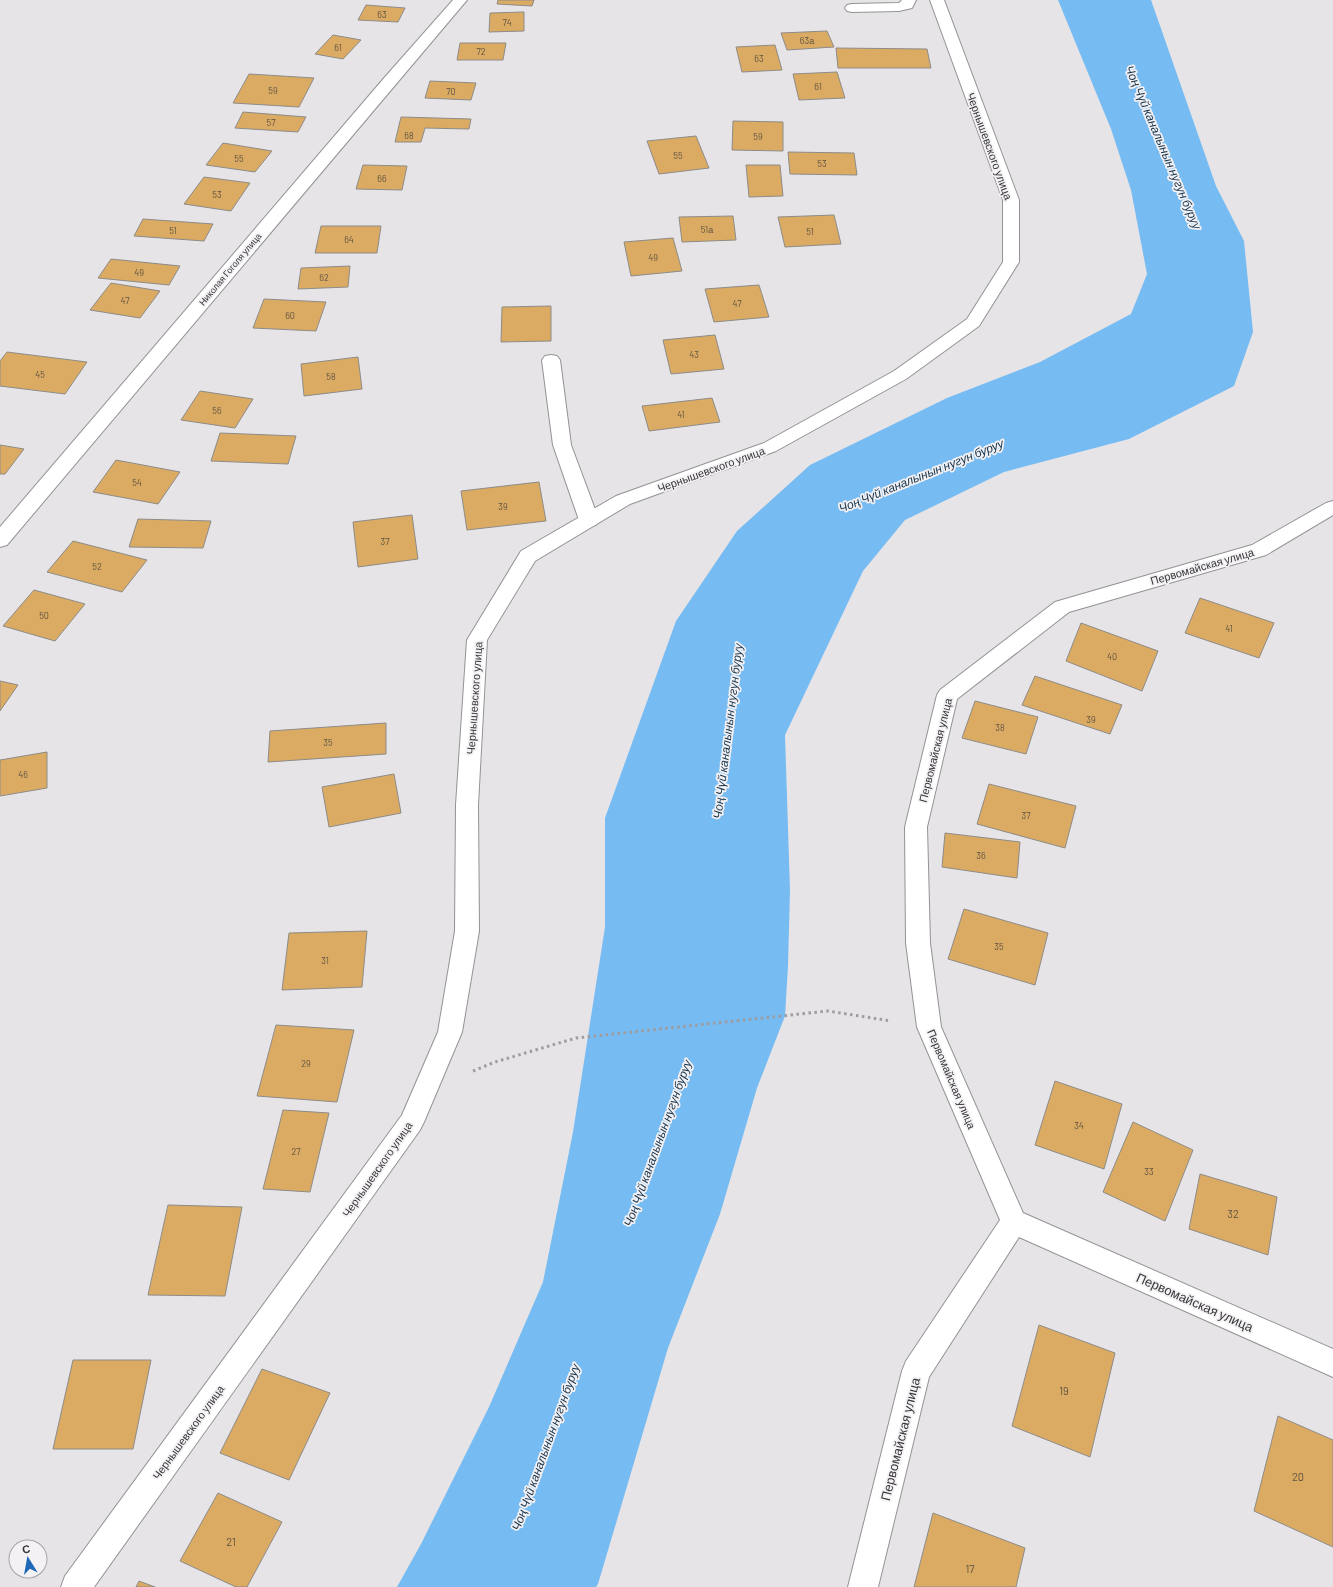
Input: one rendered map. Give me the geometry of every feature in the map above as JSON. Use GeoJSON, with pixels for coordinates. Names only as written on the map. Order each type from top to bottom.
{"type":"FeatureCollection","features":[{"type":"Feature","properties":{"kind":"street","name":"Николая Гоголя улица"},"geometry":{"type":"LineString","coordinates":[[0,540],[385,86],[460,0]]}},
{"type":"Feature","properties":{"kind":"street"},"geometry":{"type":"LineString","coordinates":[[852,8],[899,7],[907,5],[909,0]]}},
{"type":"Feature","properties":{"kind":"street","name":"Чернышевского улица"},"geometry":{"type":"LineString","coordinates":[[76,1587],[411,1122],[426,1088],[450,1032],[467,932],[467,805],[477,640],[528,556],[623,500],[770,447],[900,375],[972,322],[1011,262],[1011,200],[937,0]]}},
{"type":"Feature","properties":{"kind":"street"},"geometry":{"type":"LineString","coordinates":[[551,360],[562,445],[590,520]]}},
{"type":"Feature","properties":{"kind":"street","name":"Первомайская улица"},"geometry":{"type":"LineString","coordinates":[[1333,507],[1259,550],[1062,607],[947,695],[916,828],[918,943],[929,1027],[1014,1222],[1333,1363]]}},
{"type":"Feature","properties":{"kind":"street","name":"Первомайская улица"},"geometry":{"type":"LineString","coordinates":[[863,1587],[916,1371],[1014,1222]]}},
{"type":"Feature","properties":{"kind":"path"},"geometry":{"type":"LineString","coordinates":[[426,1088],[495,1062],[576,1038],[828,1011],[929,1027]]}},
{"type":"Feature","properties":{"kind":"water","name":"Чоң Чүй каналынын нугун буруу"},"geometry":{"type":"Polygon","coordinates":[[[1058,0],[1151,0],[1216,186],[1244,241],[1253,332],[1234,386],[1129,439],[1004,472],[905,520],[863,571],[785,735],[790,890],[785,1016],[757,1088],[720,1214],[668,1348],[598,1584],[596,1587],[397,1587],[421,1544],[489,1407],[543,1282],[573,1132],[605,927],[605,818],[676,621],[737,531],[810,465],[947,398],[1040,362],[1131,314],[1147,274],[1131,190],[1111,129],[1058,0]]]}},
{"type":"Feature","properties":{"kind":"building"},"geometry":{"type":"Polygon","coordinates":[[[498,0],[534,0],[532,6],[497,4],[498,0]]]}},
{"type":"Feature","properties":{"kind":"building"},"geometry":{"type":"Polygon","coordinates":[[[366,5],[405,8],[398,22],[358,20],[366,5]]]}},
{"type":"Feature","properties":{"kind":"building"},"geometry":{"type":"Polygon","coordinates":[[[524,12],[524,31],[489,32],[490,13],[524,12]]]}},
{"type":"Feature","properties":{"kind":"building"},"geometry":{"type":"Polygon","coordinates":[[[827,31],[834,47],[787,50],[781,33],[827,31]]]}},
{"type":"Feature","properties":{"kind":"building"},"geometry":{"type":"Polygon","coordinates":[[[333,35],[361,40],[343,59],[315,54],[333,35]]]}},
{"type":"Feature","properties":{"kind":"building"},"geometry":{"type":"Polygon","coordinates":[[[460,43],[506,43],[503,60],[457,60],[460,43]]]}},
{"type":"Feature","properties":{"kind":"building"},"geometry":{"type":"Polygon","coordinates":[[[775,45],[782,70],[742,72],[736,47],[775,45]]]}},
{"type":"Feature","properties":{"kind":"building"},"geometry":{"type":"Polygon","coordinates":[[[836,48],[927,49],[931,68],[838,68],[836,48]]]}},
{"type":"Feature","properties":{"kind":"building"},"geometry":{"type":"Polygon","coordinates":[[[837,72],[845,98],[799,100],[793,74],[837,72]]]}},
{"type":"Feature","properties":{"kind":"building"},"geometry":{"type":"Polygon","coordinates":[[[249,74],[314,78],[299,107],[233,103],[249,74]]]}},
{"type":"Feature","properties":{"kind":"building"},"geometry":{"type":"Polygon","coordinates":[[[430,81],[476,83],[471,100],[425,98],[430,81]]]}},
{"type":"Feature","properties":{"kind":"building"},"geometry":{"type":"Polygon","coordinates":[[[243,112],[306,117],[298,132],[235,128],[243,112]]]}},
{"type":"Feature","properties":{"kind":"building"},"geometry":{"type":"Polygon","coordinates":[[[401,117],[471,119],[469,129],[425,128],[421,142],[395,142],[401,117]]]}},
{"type":"Feature","properties":{"kind":"building"},"geometry":{"type":"Polygon","coordinates":[[[733,121],[783,122],[783,151],[732,150],[733,121]]]}},
{"type":"Feature","properties":{"kind":"building"},"geometry":{"type":"Polygon","coordinates":[[[696,136],[709,168],[659,174],[647,141],[696,136]]]}},
{"type":"Feature","properties":{"kind":"building"},"geometry":{"type":"Polygon","coordinates":[[[223,143],[272,151],[255,172],[206,165],[223,143]]]}},
{"type":"Feature","properties":{"kind":"building"},"geometry":{"type":"Polygon","coordinates":[[[788,152],[854,153],[857,175],[790,174],[788,152]]]}},
{"type":"Feature","properties":{"kind":"building"},"geometry":{"type":"Polygon","coordinates":[[[363,165],[407,166],[402,190],[356,189],[363,165]]]}},
{"type":"Feature","properties":{"kind":"building"},"geometry":{"type":"Polygon","coordinates":[[[746,165],[780,165],[783,196],[749,197],[746,165]]]}},
{"type":"Feature","properties":{"kind":"building"},"geometry":{"type":"Polygon","coordinates":[[[204,177],[250,183],[231,211],[184,204],[204,177]]]}},
{"type":"Feature","properties":{"kind":"building"},"geometry":{"type":"Polygon","coordinates":[[[834,215],[841,244],[785,247],[778,217],[834,215]]]}},
{"type":"Feature","properties":{"kind":"building"},"geometry":{"type":"Polygon","coordinates":[[[733,216],[736,240],[682,242],[679,217],[733,216]]]}},
{"type":"Feature","properties":{"kind":"building"},"geometry":{"type":"Polygon","coordinates":[[[143,219],[213,224],[204,241],[134,236],[143,219]]]}},
{"type":"Feature","properties":{"kind":"building"},"geometry":{"type":"Polygon","coordinates":[[[321,226],[381,226],[377,253],[315,253],[321,226]]]}},
{"type":"Feature","properties":{"kind":"building"},"geometry":{"type":"Polygon","coordinates":[[[673,238],[682,271],[631,276],[624,242],[673,238]]]}},
{"type":"Feature","properties":{"kind":"building"},"geometry":{"type":"Polygon","coordinates":[[[111,259],[180,266],[169,285],[98,278],[111,259]]]}},
{"type":"Feature","properties":{"kind":"building"},"geometry":{"type":"Polygon","coordinates":[[[350,266],[348,287],[298,289],[301,268],[350,266]]]}},
{"type":"Feature","properties":{"kind":"building"},"geometry":{"type":"Polygon","coordinates":[[[111,283],[160,291],[140,318],[90,310],[111,283]]]}},
{"type":"Feature","properties":{"kind":"building"},"geometry":{"type":"Polygon","coordinates":[[[759,285],[769,317],[714,322],[705,289],[759,285]]]}},
{"type":"Feature","properties":{"kind":"building"},"geometry":{"type":"Polygon","coordinates":[[[264,299],[326,302],[316,331],[253,328],[264,299]]]}},
{"type":"Feature","properties":{"kind":"building"},"geometry":{"type":"Polygon","coordinates":[[[551,306],[551,341],[501,342],[502,307],[551,306]]]}},
{"type":"Feature","properties":{"kind":"building"},"geometry":{"type":"Polygon","coordinates":[[[715,335],[724,369],[671,374],[663,340],[715,335]]]}},
{"type":"Feature","properties":{"kind":"building"},"geometry":{"type":"Polygon","coordinates":[[[7,352],[87,362],[65,394],[0,386],[0,361],[7,352]]]}},
{"type":"Feature","properties":{"kind":"building"},"geometry":{"type":"Polygon","coordinates":[[[358,357],[362,389],[304,396],[301,364],[358,357]]]}},
{"type":"Feature","properties":{"kind":"building"},"geometry":{"type":"Polygon","coordinates":[[[200,391],[253,399],[235,428],[181,420],[200,391]]]}},
{"type":"Feature","properties":{"kind":"building"},"geometry":{"type":"Polygon","coordinates":[[[712,398],[720,422],[649,431],[642,406],[712,398]]]}},
{"type":"Feature","properties":{"kind":"building"},"geometry":{"type":"Polygon","coordinates":[[[220,433],[296,436],[288,464],[211,461],[220,433]]]}},
{"type":"Feature","properties":{"kind":"building"},"geometry":{"type":"Polygon","coordinates":[[[0,445],[24,449],[5,474],[0,474],[0,445]]]}},
{"type":"Feature","properties":{"kind":"building"},"geometry":{"type":"Polygon","coordinates":[[[116,460],[180,472],[158,504],[93,492],[116,460]]]}},
{"type":"Feature","properties":{"kind":"building"},"geometry":{"type":"Polygon","coordinates":[[[539,482],[546,521],[467,530],[461,491],[539,482]]]}},
{"type":"Feature","properties":{"kind":"building"},"geometry":{"type":"Polygon","coordinates":[[[412,515],[418,559],[358,567],[353,522],[412,515]]]}},
{"type":"Feature","properties":{"kind":"building"},"geometry":{"type":"Polygon","coordinates":[[[138,519],[211,521],[203,548],[129,547],[138,519]]]}},
{"type":"Feature","properties":{"kind":"building"},"geometry":{"type":"Polygon","coordinates":[[[73,541],[147,560],[122,592],[47,572],[73,541]]]}},
{"type":"Feature","properties":{"kind":"building"},"geometry":{"type":"Polygon","coordinates":[[[34,590],[85,604],[55,641],[3,626],[34,590]]]}},
{"type":"Feature","properties":{"kind":"building"},"geometry":{"type":"Polygon","coordinates":[[[1200,598],[1274,623],[1259,658],[1185,633],[1200,598]]]}},
{"type":"Feature","properties":{"kind":"building"},"geometry":{"type":"Polygon","coordinates":[[[1081,623],[1158,651],[1142,691],[1066,661],[1081,623]]]}},
{"type":"Feature","properties":{"kind":"building"},"geometry":{"type":"Polygon","coordinates":[[[1035,676],[1122,705],[1110,734],[1022,705],[1035,676]]]}},
{"type":"Feature","properties":{"kind":"building"},"geometry":{"type":"Polygon","coordinates":[[[0,681],[18,685],[0,711],[0,681]]]}},
{"type":"Feature","properties":{"kind":"building"},"geometry":{"type":"Polygon","coordinates":[[[975,701],[1038,717],[1026,754],[962,738],[975,701]]]}},
{"type":"Feature","properties":{"kind":"building"},"geometry":{"type":"Polygon","coordinates":[[[386,723],[386,754],[268,762],[270,731],[386,723]]]}},
{"type":"Feature","properties":{"kind":"building"},"geometry":{"type":"Polygon","coordinates":[[[47,752],[47,788],[0,796],[0,760],[47,752]]]}},
{"type":"Feature","properties":{"kind":"building"},"geometry":{"type":"Polygon","coordinates":[[[394,774],[401,813],[329,827],[322,787],[394,774]]]}},
{"type":"Feature","properties":{"kind":"building"},"geometry":{"type":"Polygon","coordinates":[[[989,784],[1076,806],[1065,848],[977,824],[989,784]]]}},
{"type":"Feature","properties":{"kind":"building"},"geometry":{"type":"Polygon","coordinates":[[[945,833],[1020,842],[1017,878],[942,867],[945,833]]]}},
{"type":"Feature","properties":{"kind":"building"},"geometry":{"type":"Polygon","coordinates":[[[964,909],[1048,933],[1035,985],[948,959],[964,909]]]}},
{"type":"Feature","properties":{"kind":"building"},"geometry":{"type":"Polygon","coordinates":[[[367,931],[362,987],[282,990],[289,933],[367,931]]]}},
{"type":"Feature","properties":{"kind":"building"},"geometry":{"type":"Polygon","coordinates":[[[276,1025],[354,1030],[337,1102],[257,1096],[276,1025]]]}},
{"type":"Feature","properties":{"kind":"building"},"geometry":{"type":"Polygon","coordinates":[[[1055,1081],[1122,1104],[1104,1169],[1035,1145],[1055,1081]]]}},
{"type":"Feature","properties":{"kind":"building"},"geometry":{"type":"Polygon","coordinates":[[[283,1110],[329,1113],[310,1192],[263,1189],[283,1110]]]}},
{"type":"Feature","properties":{"kind":"building"},"geometry":{"type":"Polygon","coordinates":[[[1133,1122],[1193,1150],[1165,1221],[1103,1192],[1133,1122]]]}},
{"type":"Feature","properties":{"kind":"building"},"geometry":{"type":"Polygon","coordinates":[[[1200,1174],[1277,1197],[1268,1255],[1189,1229],[1200,1174]]]}},
{"type":"Feature","properties":{"kind":"building"},"geometry":{"type":"Polygon","coordinates":[[[168,1205],[242,1207],[225,1296],[148,1295],[168,1205]]]}},
{"type":"Feature","properties":{"kind":"building"},"geometry":{"type":"Polygon","coordinates":[[[1039,1325],[1115,1353],[1090,1457],[1012,1426],[1039,1325]]]}},
{"type":"Feature","properties":{"kind":"building"},"geometry":{"type":"Polygon","coordinates":[[[73,1360],[151,1360],[133,1449],[53,1449],[73,1360]]]}},
{"type":"Feature","properties":{"kind":"building"},"geometry":{"type":"Polygon","coordinates":[[[262,1369],[330,1393],[289,1480],[220,1453],[262,1369]]]}},
{"type":"Feature","properties":{"kind":"building"},"geometry":{"type":"Polygon","coordinates":[[[1278,1416],[1333,1440],[1333,1547],[1254,1511],[1278,1416]]]}},
{"type":"Feature","properties":{"kind":"building"},"geometry":{"type":"Polygon","coordinates":[[[218,1493],[282,1522],[247,1587],[236,1587],[180,1561],[218,1493]]]}},
{"type":"Feature","properties":{"kind":"building"},"geometry":{"type":"Polygon","coordinates":[[[933,1513],[1025,1548],[1016,1587],[914,1587],[933,1513]]]}},
{"type":"Feature","properties":{"kind":"building"},"geometry":{"type":"Polygon","coordinates":[[[139,1581],[155,1587],[136,1587],[139,1581]]]}}]}
